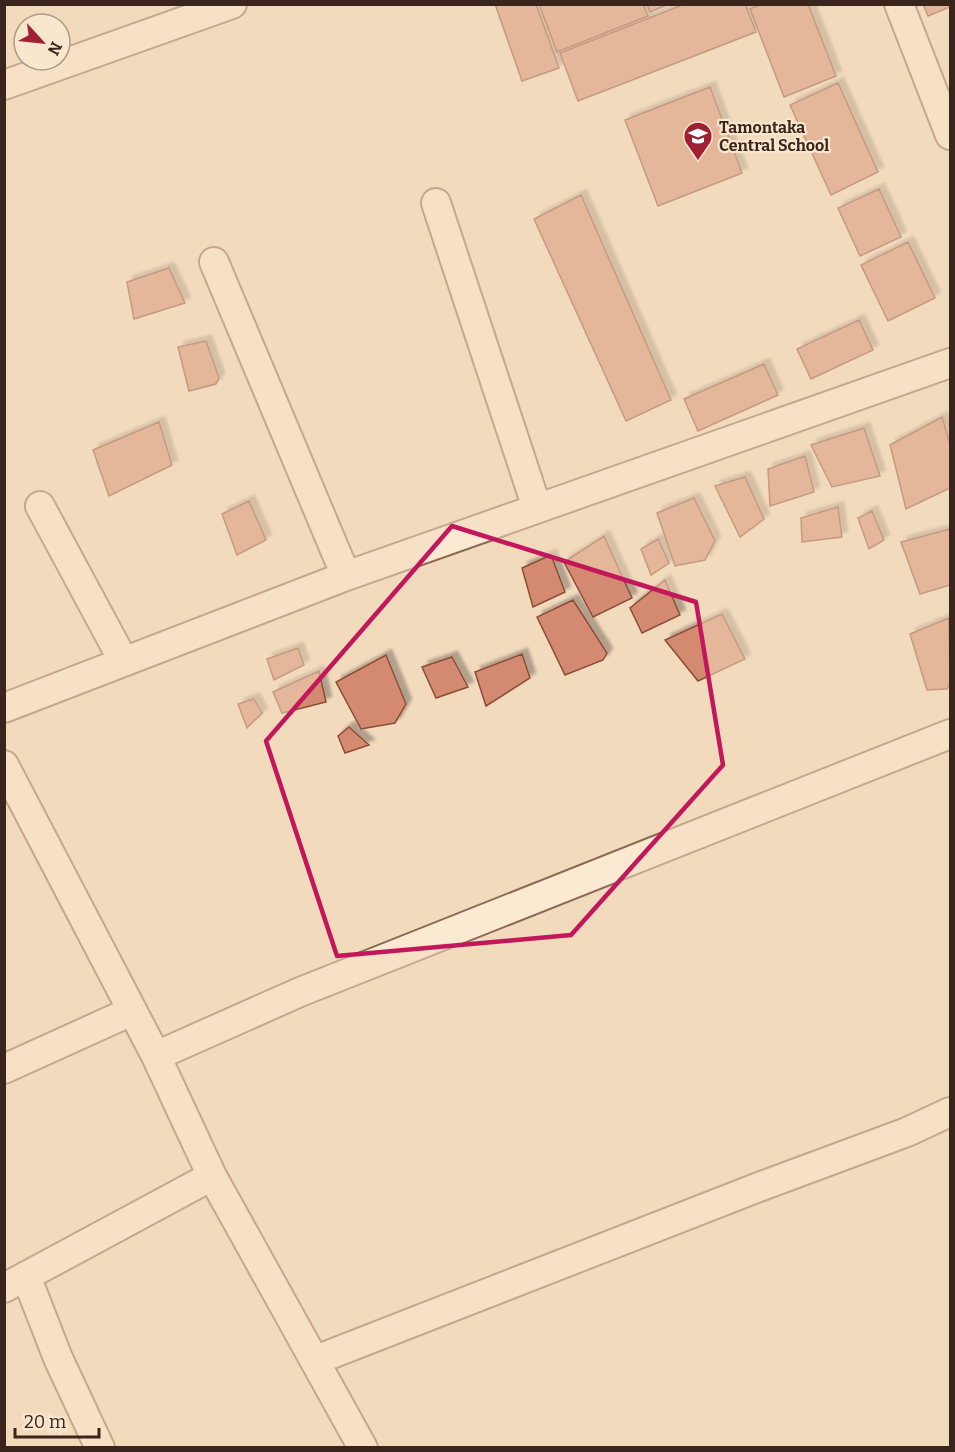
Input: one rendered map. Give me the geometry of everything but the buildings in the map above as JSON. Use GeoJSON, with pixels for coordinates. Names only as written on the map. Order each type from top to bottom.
{"type":"FeatureCollection","features":[{"type":"Feature","properties":{"kind":"street"},"geometry":{"type":"LineString","coordinates":[[4,85],[232,4]]}},
{"type":"Feature","properties":{"kind":"street"},"geometry":{"type":"LineString","coordinates":[[899,4],[951,135]]}},
{"type":"Feature","properties":{"kind":"street"},"geometry":{"type":"LineString","coordinates":[[436,203],[537,508]]}},
{"type":"Feature","properties":{"kind":"street"},"geometry":{"type":"LineString","coordinates":[[214,262],[346,576]]}},
{"type":"Feature","properties":{"kind":"street"},"geometry":{"type":"LineString","coordinates":[[4,708],[346,576],[951,363]]}},
{"type":"Feature","properties":{"kind":"street"},"geometry":{"type":"LineString","coordinates":[[40,506],[124,662]]}},
{"type":"Feature","properties":{"kind":"street"},"geometry":{"type":"LineString","coordinates":[[156,1056],[300,992],[951,734]]}},
{"type":"Feature","properties":{"kind":"street"},"geometry":{"type":"LineString","coordinates":[[4,765],[156,1056],[212,1176],[363,1448]]}},
{"type":"Feature","properties":{"kind":"street"},"geometry":{"type":"LineString","coordinates":[[4,1070],[132,1011]]}},
{"type":"Feature","properties":{"kind":"street"},"geometry":{"type":"LineString","coordinates":[[316,1360],[759,1187],[907,1132],[951,1112]]}},
{"type":"Feature","properties":{"kind":"street"},"geometry":{"type":"LineString","coordinates":[[100,1448],[57,1358],[15,1282],[212,1176]]}},
{"type":"Feature","properties":{"kind":"highlighted area"},"geometry":{"type":"Polygon","coordinates":[[[452,526],[696,602],[723,765],[571,935],[337,956],[266,741],[452,526]]]}},
{"type":"Feature","properties":{"kind":"place","name":"Tamontaka Central School"},"geometry":{"type":"Point","coordinates":[698,162]}}]}
